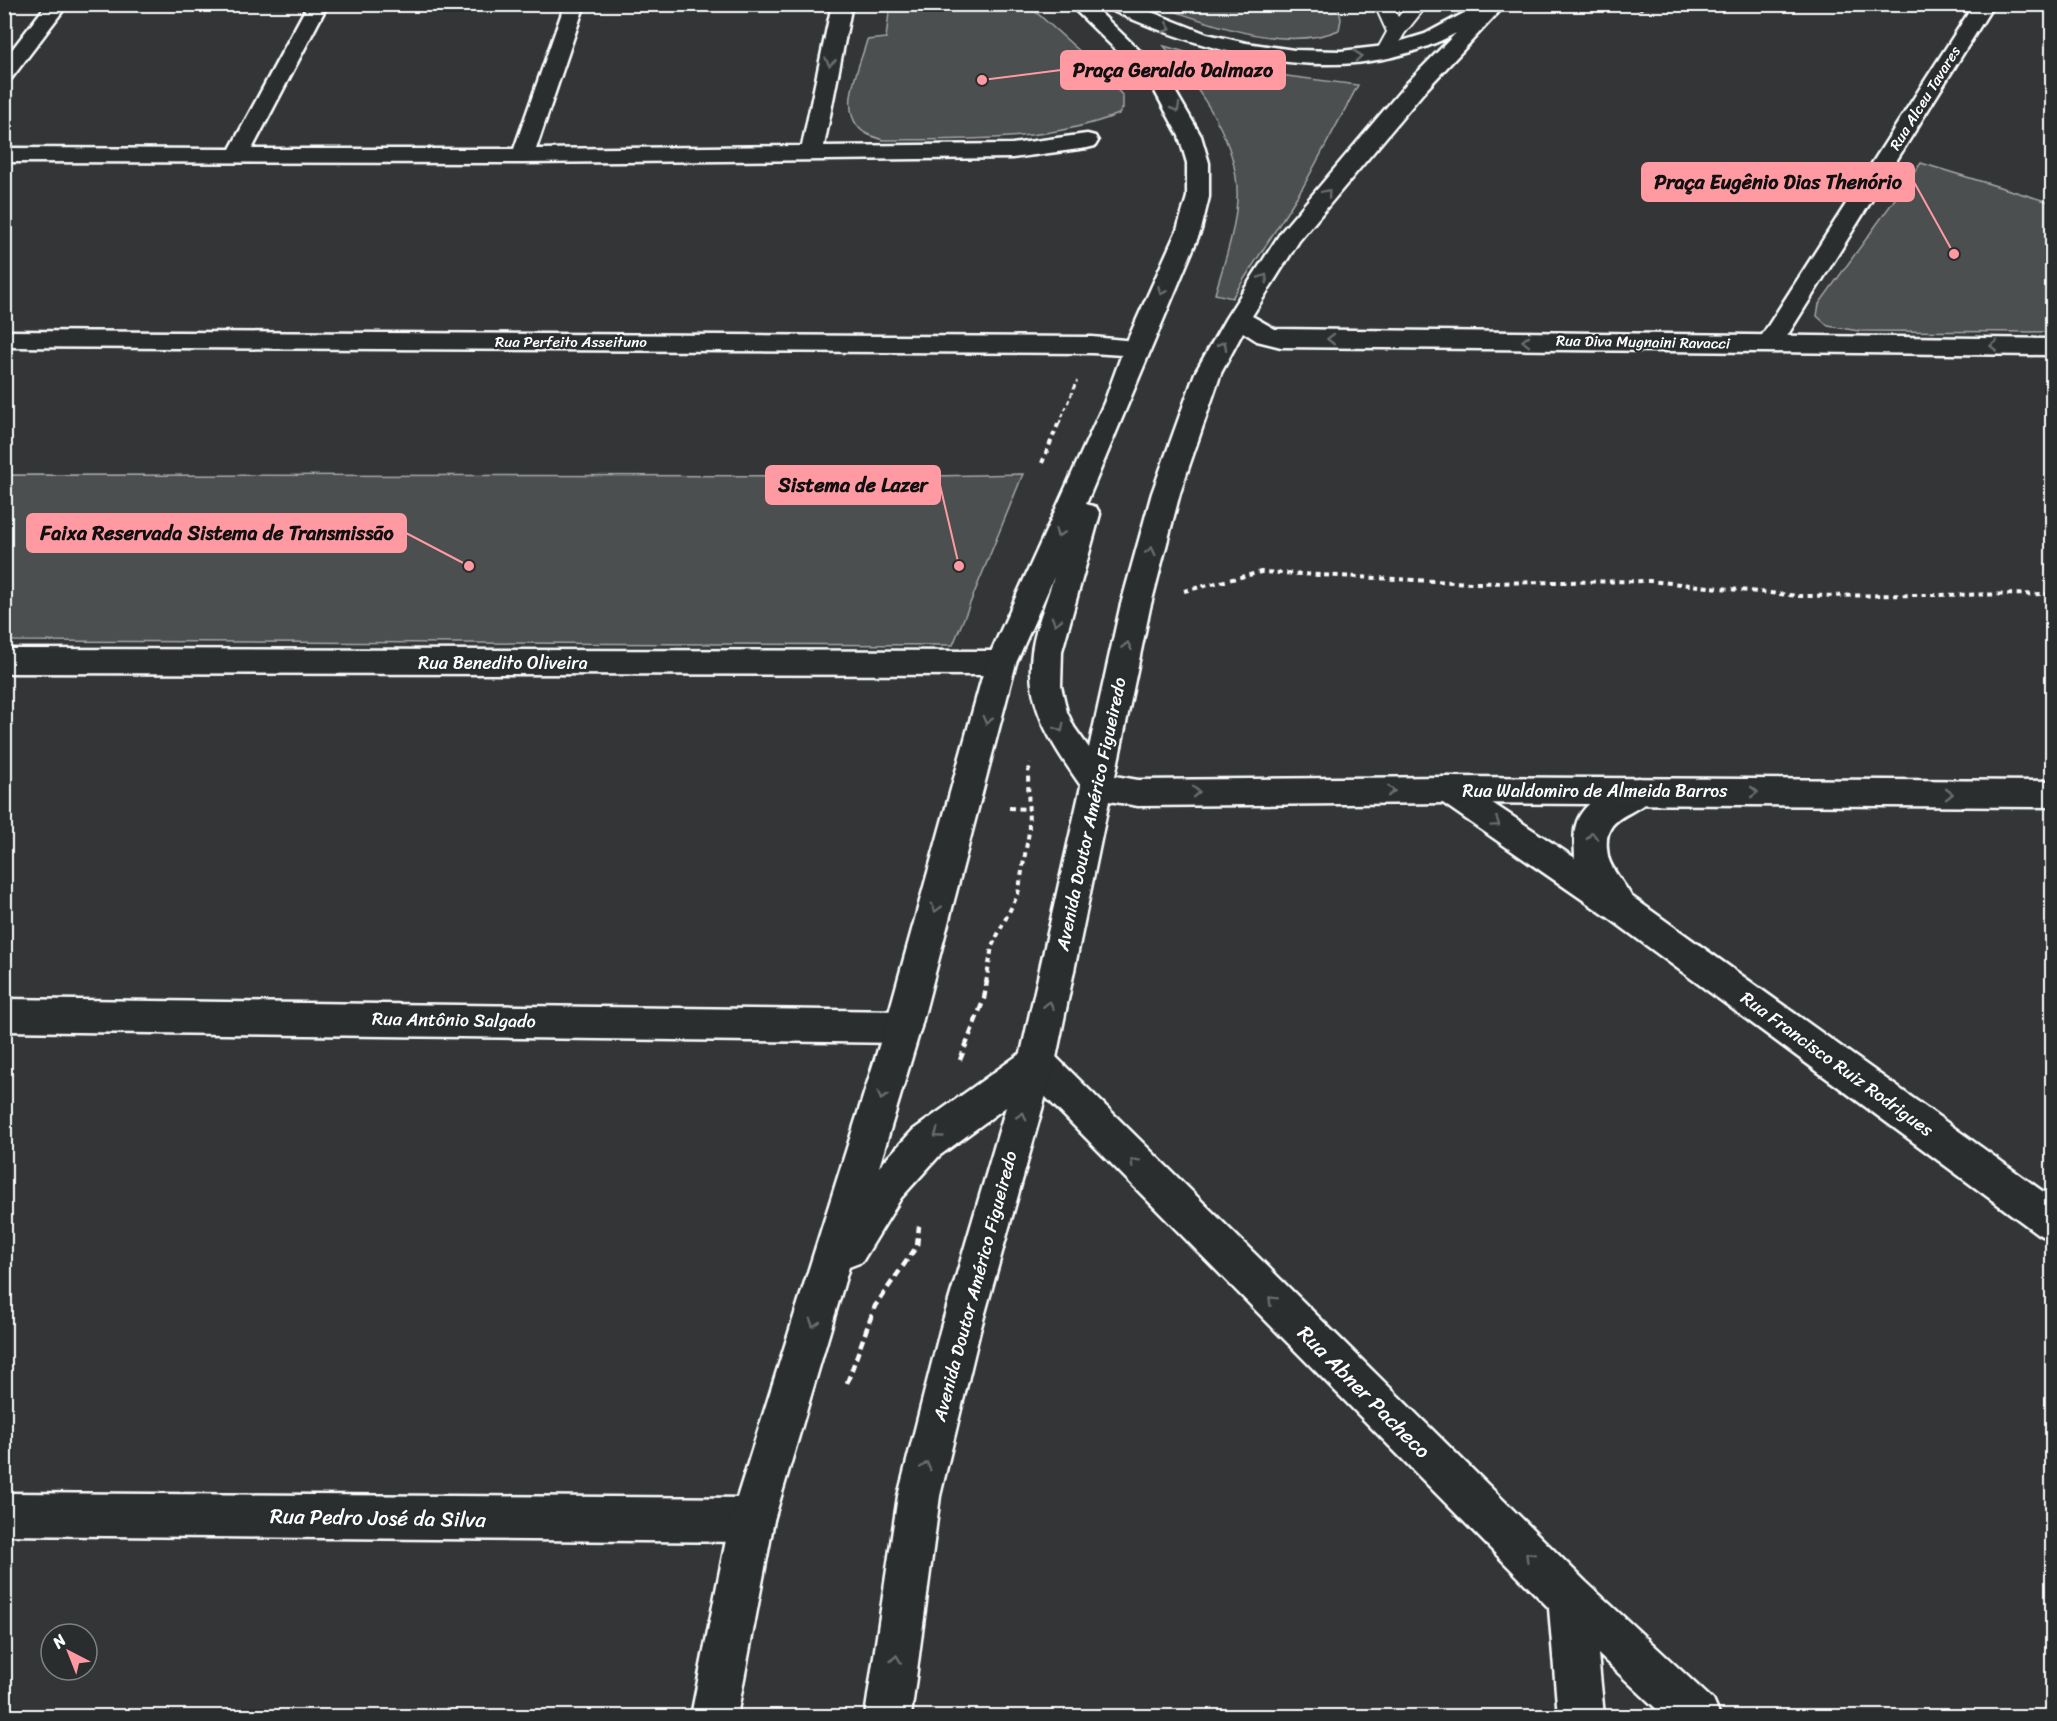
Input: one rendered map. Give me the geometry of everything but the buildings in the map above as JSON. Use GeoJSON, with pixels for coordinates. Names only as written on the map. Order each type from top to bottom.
{"type":"FeatureCollection","features":[{"type":"Feature","properties":{"kind":"street"},"geometry":{"type":"LineString","coordinates":[[4,75],[58,4]]}},
{"type":"Feature","properties":{"kind":"street"},"geometry":{"type":"LineString","coordinates":[[238,154],[318,4]]}},
{"type":"Feature","properties":{"kind":"street"},"geometry":{"type":"LineString","coordinates":[[523,156],[575,4]]}},
{"type":"Feature","properties":{"kind":"street"},"geometry":{"type":"LineString","coordinates":[[812,153],[842,4]]}},
{"type":"Feature","properties":{"kind":"street"},"geometry":{"type":"LineString","coordinates":[[714,1716],[752,1521],[903,1027],[1001,663],[1117,403],[1137,348],[1189,230],[1198,197],[1198,163],[1190,136],[1160,81],[1079,4]]}},
{"type":"Feature","properties":{"kind":"street"},"geometry":{"type":"LineString","coordinates":[[1113,4],[1179,33],[1262,51],[1323,57],[1356,57],[1385,52],[1434,37],[1465,22],[1491,4]]}},
{"type":"Feature","properties":{"kind":"street","name":"Avenida Doutor Américo Figueiredo"},"geometry":{"type":"LineString","coordinates":[[888,1716],[919,1496],[960,1331],[1037,1063],[1138,602],[1166,493],[1208,372],[1238,318],[1289,237],[1415,88],[1496,4]]}},
{"type":"Feature","properties":{"kind":"street","name":"Rua Alceu Tavares"},"geometry":{"type":"LineString","coordinates":[[1770,343],[1984,4]]}},
{"type":"Feature","properties":{"kind":"street"},"geometry":{"type":"LineString","coordinates":[[4,155],[523,156],[1012,151],[1087,141]]}},
{"type":"Feature","properties":{"kind":"street","name":"Rua Diva Mugnaini Ravacci"},"geometry":{"type":"LineString","coordinates":[[1238,318],[1266,335],[1281,339],[2052,347]]}},
{"type":"Feature","properties":{"kind":"street","name":"Rua Perfeito Asseituno"},"geometry":{"type":"LineString","coordinates":[[4,339],[1092,345],[1137,348]]}},
{"type":"Feature","properties":{"kind":"street"},"geometry":{"type":"LineString","coordinates":[[1098,786],[1062,734],[1052,712],[1046,686],[1047,651],[1117,403]]}},
{"type":"Feature","properties":{"kind":"street","name":"Rua Benedito Oliveira"},"geometry":{"type":"LineString","coordinates":[[4,661],[1001,663]]}},
{"type":"Feature","properties":{"kind":"street","name":"Rua Waldomiro de Almeida Barros"},"geometry":{"type":"LineString","coordinates":[[1098,786],[1138,793],[1448,790],[2052,795]]}},
{"type":"Feature","properties":{"kind":"street","name":"Rua Francisco Ruiz Rodrigues"},"geometry":{"type":"LineString","coordinates":[[1448,790],[1621,908],[2052,1221]]}},
{"type":"Feature","properties":{"kind":"street","name":"Rua Francisco Ruiz Rodrigues"},"geometry":{"type":"LineString","coordinates":[[1621,908],[1592,860],[1592,825],[1606,809],[1639,791]]}},
{"type":"Feature","properties":{"kind":"street","name":"Rua Waldomiro de Almeida Barros"},"geometry":{"type":"LineString","coordinates":[[1088,828],[1112,806],[1138,793]]}},
{"type":"Feature","properties":{"kind":"street","name":"Rua Antônio Salgado"},"geometry":{"type":"LineString","coordinates":[[4,1015],[903,1027]]}},
{"type":"Feature","properties":{"kind":"street"},"geometry":{"type":"LineString","coordinates":[[825,1285],[888,1185],[926,1143],[1037,1063]]}},
{"type":"Feature","properties":{"kind":"street","name":"Rua Abner Pacheco"},"geometry":{"type":"LineString","coordinates":[[1037,1063],[1570,1598],[1697,1716]]}},
{"type":"Feature","properties":{"kind":"street","name":"Rua Pedro José da Silva"},"geometry":{"type":"LineString","coordinates":[[4,1514],[752,1521]]}},
{"type":"Feature","properties":{"kind":"street"},"geometry":{"type":"LineString","coordinates":[[1570,1598],[1581,1716]]}},
{"type":"Feature","properties":{"kind":"lane"},"geometry":{"type":"LineString","coordinates":[[1380,4],[1386,10],[1396,32]]}},
{"type":"Feature","properties":{"kind":"lane"},"geometry":{"type":"LineString","coordinates":[[1385,52],[1396,32],[1419,4]]}},
{"type":"Feature","properties":{"kind":"path"},"geometry":{"type":"LineString","coordinates":[[1041,465],[1092,345]]}},
{"type":"Feature","properties":{"kind":"path"},"geometry":{"type":"LineString","coordinates":[[1138,602],[1261,572],[1472,583],[1650,581],[1799,597],[2052,594]]}},
{"type":"Feature","properties":{"kind":"path"},"geometry":{"type":"LineString","coordinates":[[957,1066],[984,999],[992,946],[1018,894],[1029,832],[1028,772],[1052,712]]}},
{"type":"Feature","properties":{"kind":"path"},"geometry":{"type":"LineString","coordinates":[[844,1391],[875,1306],[917,1246],[919,1223]]}},
{"type":"Feature","properties":{"kind":"shaded area"},"geometry":{"type":"Polygon","coordinates":[[[890,4],[1028,5],[1093,63],[1123,96],[1123,108],[1119,114],[1091,123],[1032,135],[1002,138],[883,140],[869,135],[856,124],[852,114],[852,89],[867,40],[886,38],[890,4]]]}},
{"type":"Feature","properties":{"kind":"shaded area"},"geometry":{"type":"Polygon","coordinates":[[[1157,5],[1338,5],[1341,19],[1339,30],[1318,36],[1272,37],[1224,27],[1157,5]]]}},
{"type":"Feature","properties":{"kind":"shaded area"},"geometry":{"type":"Polygon","coordinates":[[[1164,46],[1256,72],[1358,85],[1303,187],[1232,298],[1215,294],[1229,247],[1236,212],[1236,178],[1232,157],[1215,117],[1191,80],[1164,46]]]}},
{"type":"Feature","properties":{"kind":"shaded area"},"geometry":{"type":"Polygon","coordinates":[[[1921,163],[2052,203],[2052,332],[1859,331],[1828,326],[1817,316],[1819,304],[1921,163]]]}},
{"type":"Feature","properties":{"kind":"shaded area"},"geometry":{"type":"Polygon","coordinates":[[[1023,474],[953,645],[5,641],[5,475],[935,476],[1023,474]]]}},
{"type":"Feature","properties":{"kind":"place","name":"Praça Geraldo Dalmazo"},"geometry":{"type":"Point","coordinates":[982,80]}},
{"type":"Feature","properties":{"kind":"place","name":"Praça Eugênio Dias Thenório"},"geometry":{"type":"Point","coordinates":[1954,254]}},
{"type":"Feature","properties":{"kind":"place","name":"Faixa Reservada Sistema de Transmissão"},"geometry":{"type":"Point","coordinates":[469,566]}},
{"type":"Feature","properties":{"kind":"place","name":"Sistema de Lazer"},"geometry":{"type":"Point","coordinates":[959,566]}}]}
